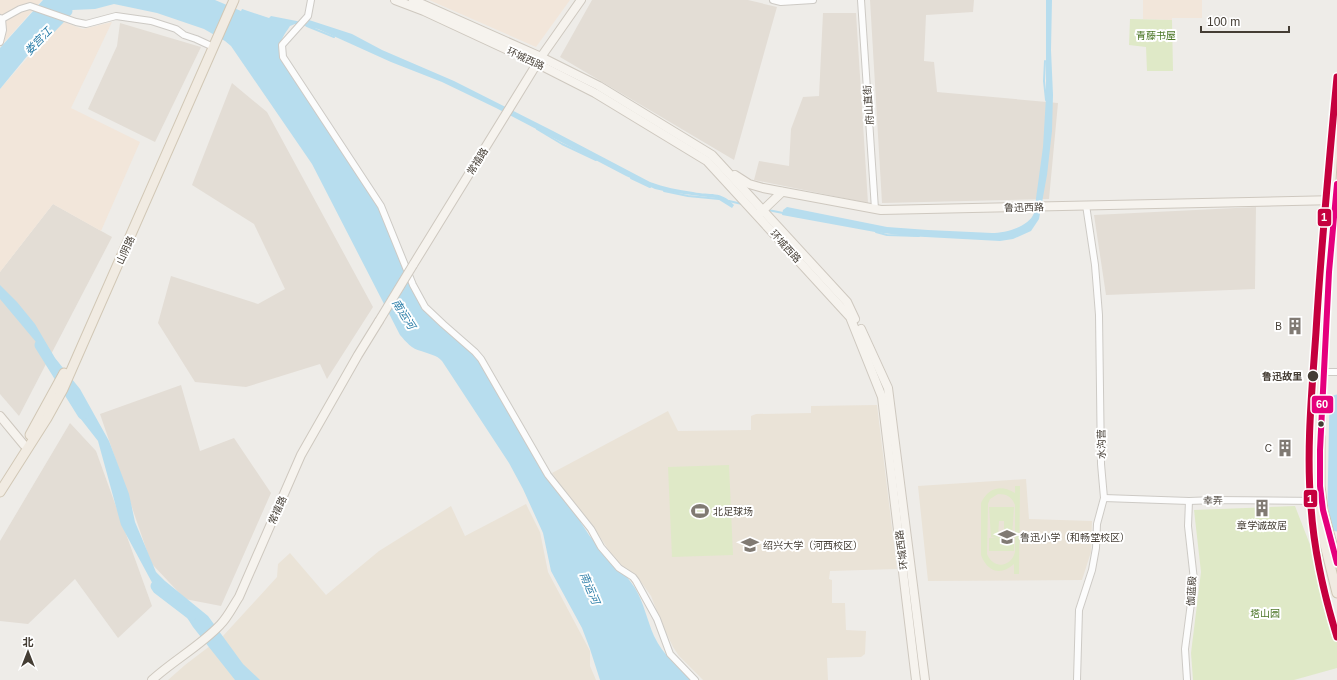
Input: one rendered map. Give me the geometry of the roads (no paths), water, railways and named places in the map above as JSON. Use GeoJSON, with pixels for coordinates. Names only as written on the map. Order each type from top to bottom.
{"type":"FeatureCollection","features":[{"type":"Feature","properties":{"kind":"main road","name":"环城西路"},"geometry":{"type":"LineString","coordinates":[[395,0],[599,86],[712,155],[752,198],[761,213]]}},
{"type":"Feature","properties":{"kind":"main road","name":"环城西路"},"geometry":{"type":"LineString","coordinates":[[413,0],[539,60],[707,161],[740,196],[761,213],[850,317],[882,397],[916,680]]}},
{"type":"Feature","properties":{"kind":"main road","name":"常禧路"},"geometry":{"type":"LineString","coordinates":[[152,680],[201,642],[220,625],[239,597],[301,455],[358,355],[539,60],[581,0]]}},
{"type":"Feature","properties":{"kind":"main road","name":"山阴路"},"geometry":{"type":"LineString","coordinates":[[0,492],[43,425],[64,381],[231,2]]}},
{"type":"Feature","properties":{"kind":"main road","name":"山阴路"},"geometry":{"type":"LineString","coordinates":[[0,482],[64,381],[209,45],[216,36]]}},
{"type":"Feature","properties":{"kind":"main road"},"geometry":{"type":"LineString","coordinates":[[1337,90],[1334,200],[1321,372],[1313,449],[1313,475],[1318,501],[1320,528],[1337,593]]}},
{"type":"Feature","properties":{"kind":"main road","name":"鲁迅西路"},"geometry":{"type":"LineString","coordinates":[[726,170],[749,184],[763,188],[875,209],[1334,200]]}},
{"type":"Feature","properties":{"kind":"main road"},"geometry":{"type":"LineString","coordinates":[[1334,200],[1337,184]]}},
{"type":"Feature","properties":{"kind":"main road"},"geometry":{"type":"LineString","coordinates":[[761,213],[782,192]]}},
{"type":"Feature","properties":{"kind":"main road","name":"环城西路"},"geometry":{"type":"LineString","coordinates":[[768,221],[848,302],[888,388],[925,680]]}},
{"type":"Feature","properties":{"kind":"main road"},"geometry":{"type":"LineString","coordinates":[[0,416],[24,445]]}},
{"type":"Feature","properties":{"kind":"main road"},"geometry":{"type":"LineString","coordinates":[[1318,501],[1337,563]]}},
{"type":"Feature","properties":{"kind":"street"},"geometry":{"type":"LineString","coordinates":[[311,0],[308,16],[282,45],[283,57],[381,206],[412,285],[425,307],[481,359],[548,475],[591,529],[601,547],[619,568],[633,577],[657,619],[670,654],[694,680]]}},
{"type":"Feature","properties":{"kind":"street"},"geometry":{"type":"LineString","coordinates":[[774,0],[781,2],[813,0]]}},
{"type":"Feature","properties":{"kind":"street","name":"府山直街"},"geometry":{"type":"LineString","coordinates":[[861,0],[875,209]]}},
{"type":"Feature","properties":{"kind":"street"},"geometry":{"type":"LineString","coordinates":[[0,42],[3,30],[1,18],[25,6],[30,6],[37,7],[66,19],[86,24],[116,16],[151,21],[176,29],[184,35],[209,45]]}},
{"type":"Feature","properties":{"kind":"street","name":"水沟营"},"geometry":{"type":"LineString","coordinates":[[1077,680],[1079,610],[1092,570],[1096,548],[1097,524],[1104,498],[1101,464],[1099,315],[1095,265],[1086,206]]}},
{"type":"Feature","properties":{"kind":"street"},"geometry":{"type":"LineString","coordinates":[[1321,372],[1337,372]]}},
{"type":"Feature","properties":{"kind":"street","name":"幸弄"},"geometry":{"type":"LineString","coordinates":[[1104,498],[1189,501],[1318,501]]}},
{"type":"Feature","properties":{"kind":"street","name":"伽蓝殿"},"geometry":{"type":"LineString","coordinates":[[1187,680],[1185,649],[1194,580],[1188,526],[1189,501]]}},
{"type":"Feature","properties":{"kind":"water","name":"南运河"},"geometry":{"type":"Polygon","coordinates":[[[43,0],[215,0],[241,11],[242,9],[269,18],[271,16],[307,23],[309,20],[352,34],[382,50],[454,81],[650,182],[676,189],[720,195],[734,205],[732,208],[716,198],[655,189],[626,176],[496,108],[442,82],[391,62],[318,29],[295,24],[290,26],[281,43],[280,54],[377,204],[421,300],[473,350],[527,439],[589,535],[635,588],[658,643],[671,660],[692,680],[600,680],[582,628],[551,571],[543,533],[523,489],[509,463],[442,361],[435,356],[415,349],[400,335],[312,164],[231,46],[204,29],[157,13],[114,4],[95,9],[72,10],[59,22],[56,21],[0,89],[0,48],[43,0]]]}},
{"type":"Feature","properties":{"kind":"water"},"geometry":{"type":"Polygon","coordinates":[[[1046,0],[1052,0],[1052,131],[1047,175],[1039,219],[1031,231],[1013,239],[1000,241],[907,236],[875,232],[782,215],[783,210],[787,207],[887,227],[992,233],[1010,230],[1027,222],[1034,213],[1043,147],[1046,97],[1046,0]]]}},
{"type":"Feature","properties":{"kind":"water"},"geometry":{"type":"Polygon","coordinates":[[[0,285],[17,302],[35,324],[55,358],[80,389],[109,441],[129,494],[135,522],[156,572],[208,616],[243,664],[260,680],[235,680],[193,627],[179,605],[155,588],[121,525],[98,441],[80,418],[75,398],[41,348],[0,299],[0,285]]]}},
{"type":"Feature","properties":{"kind":"waterway","name":"娄宫江"},"geometry":{"type":"LineString","coordinates":[[40,39],[67,11]]}},
{"type":"Feature","properties":{"kind":"waterway"},"geometry":{"type":"LineString","coordinates":[[307,26],[334,37]]}},
{"type":"Feature","properties":{"kind":"waterway"},"geometry":{"type":"LineString","coordinates":[[1045,61],[1044,81],[1046,100]]}},
{"type":"Feature","properties":{"kind":"waterway"},"geometry":{"type":"LineString","coordinates":[[537,129],[562,144],[596,160]]}},
{"type":"Feature","properties":{"kind":"waterway"},"geometry":{"type":"LineString","coordinates":[[631,178],[650,187]]}},
{"type":"Feature","properties":{"kind":"waterway"},"geometry":{"type":"LineString","coordinates":[[664,191],[688,196],[719,199]]}},
{"type":"Feature","properties":{"kind":"waterway"},"geometry":{"type":"LineString","coordinates":[[729,201],[742,204]]}},
{"type":"Feature","properties":{"kind":"waterway"},"geometry":{"type":"LineString","coordinates":[[768,210],[783,213]]}},
{"type":"Feature","properties":{"kind":"waterway"},"geometry":{"type":"LineString","coordinates":[[876,232],[887,235],[919,236]]}},
{"type":"Feature","properties":{"kind":"waterway"},"geometry":{"type":"LineString","coordinates":[[40,345],[83,414]]}},
{"type":"Feature","properties":{"kind":"waterway"},"geometry":{"type":"LineString","coordinates":[[1337,400],[1335,401],[1333,502],[1337,526]]}},
{"type":"Feature","properties":{"kind":"waterway"},"geometry":{"type":"LineString","coordinates":[[156,586],[192,615]]}},
{"type":"Feature","properties":{"kind":"place","name":"B"},"geometry":{"type":"Point","coordinates":[1295,326]}},
{"type":"Feature","properties":{"kind":"place","name":"鲁迅故里"},"geometry":{"type":"Point","coordinates":[1313,376]}},
{"type":"Feature","properties":{"kind":"place","name":"C"},"geometry":{"type":"Point","coordinates":[1285,448]}},
{"type":"Feature","properties":{"kind":"place","name":"章学诚故居"},"geometry":{"type":"Point","coordinates":[1262,508]}},
{"type":"Feature","properties":{"kind":"place","name":"北足球场"},"geometry":{"type":"Point","coordinates":[700,511]}},
{"type":"Feature","properties":{"kind":"place","name":"鲁迅小学（和畅堂校区）"},"geometry":{"type":"Point","coordinates":[1007,537]}},
{"type":"Feature","properties":{"kind":"place","name":"绍兴大学（河西校区）"},"geometry":{"type":"Point","coordinates":[750,545]}},
{"type":"Feature","properties":{"kind":"park label","name":"青藤书屋"},"geometry":{"type":"Point","coordinates":[1156,35]}},
{"type":"Feature","properties":{"kind":"park label","name":"塔山园"},"geometry":{"type":"Point","coordinates":[1265,613]}}]}
